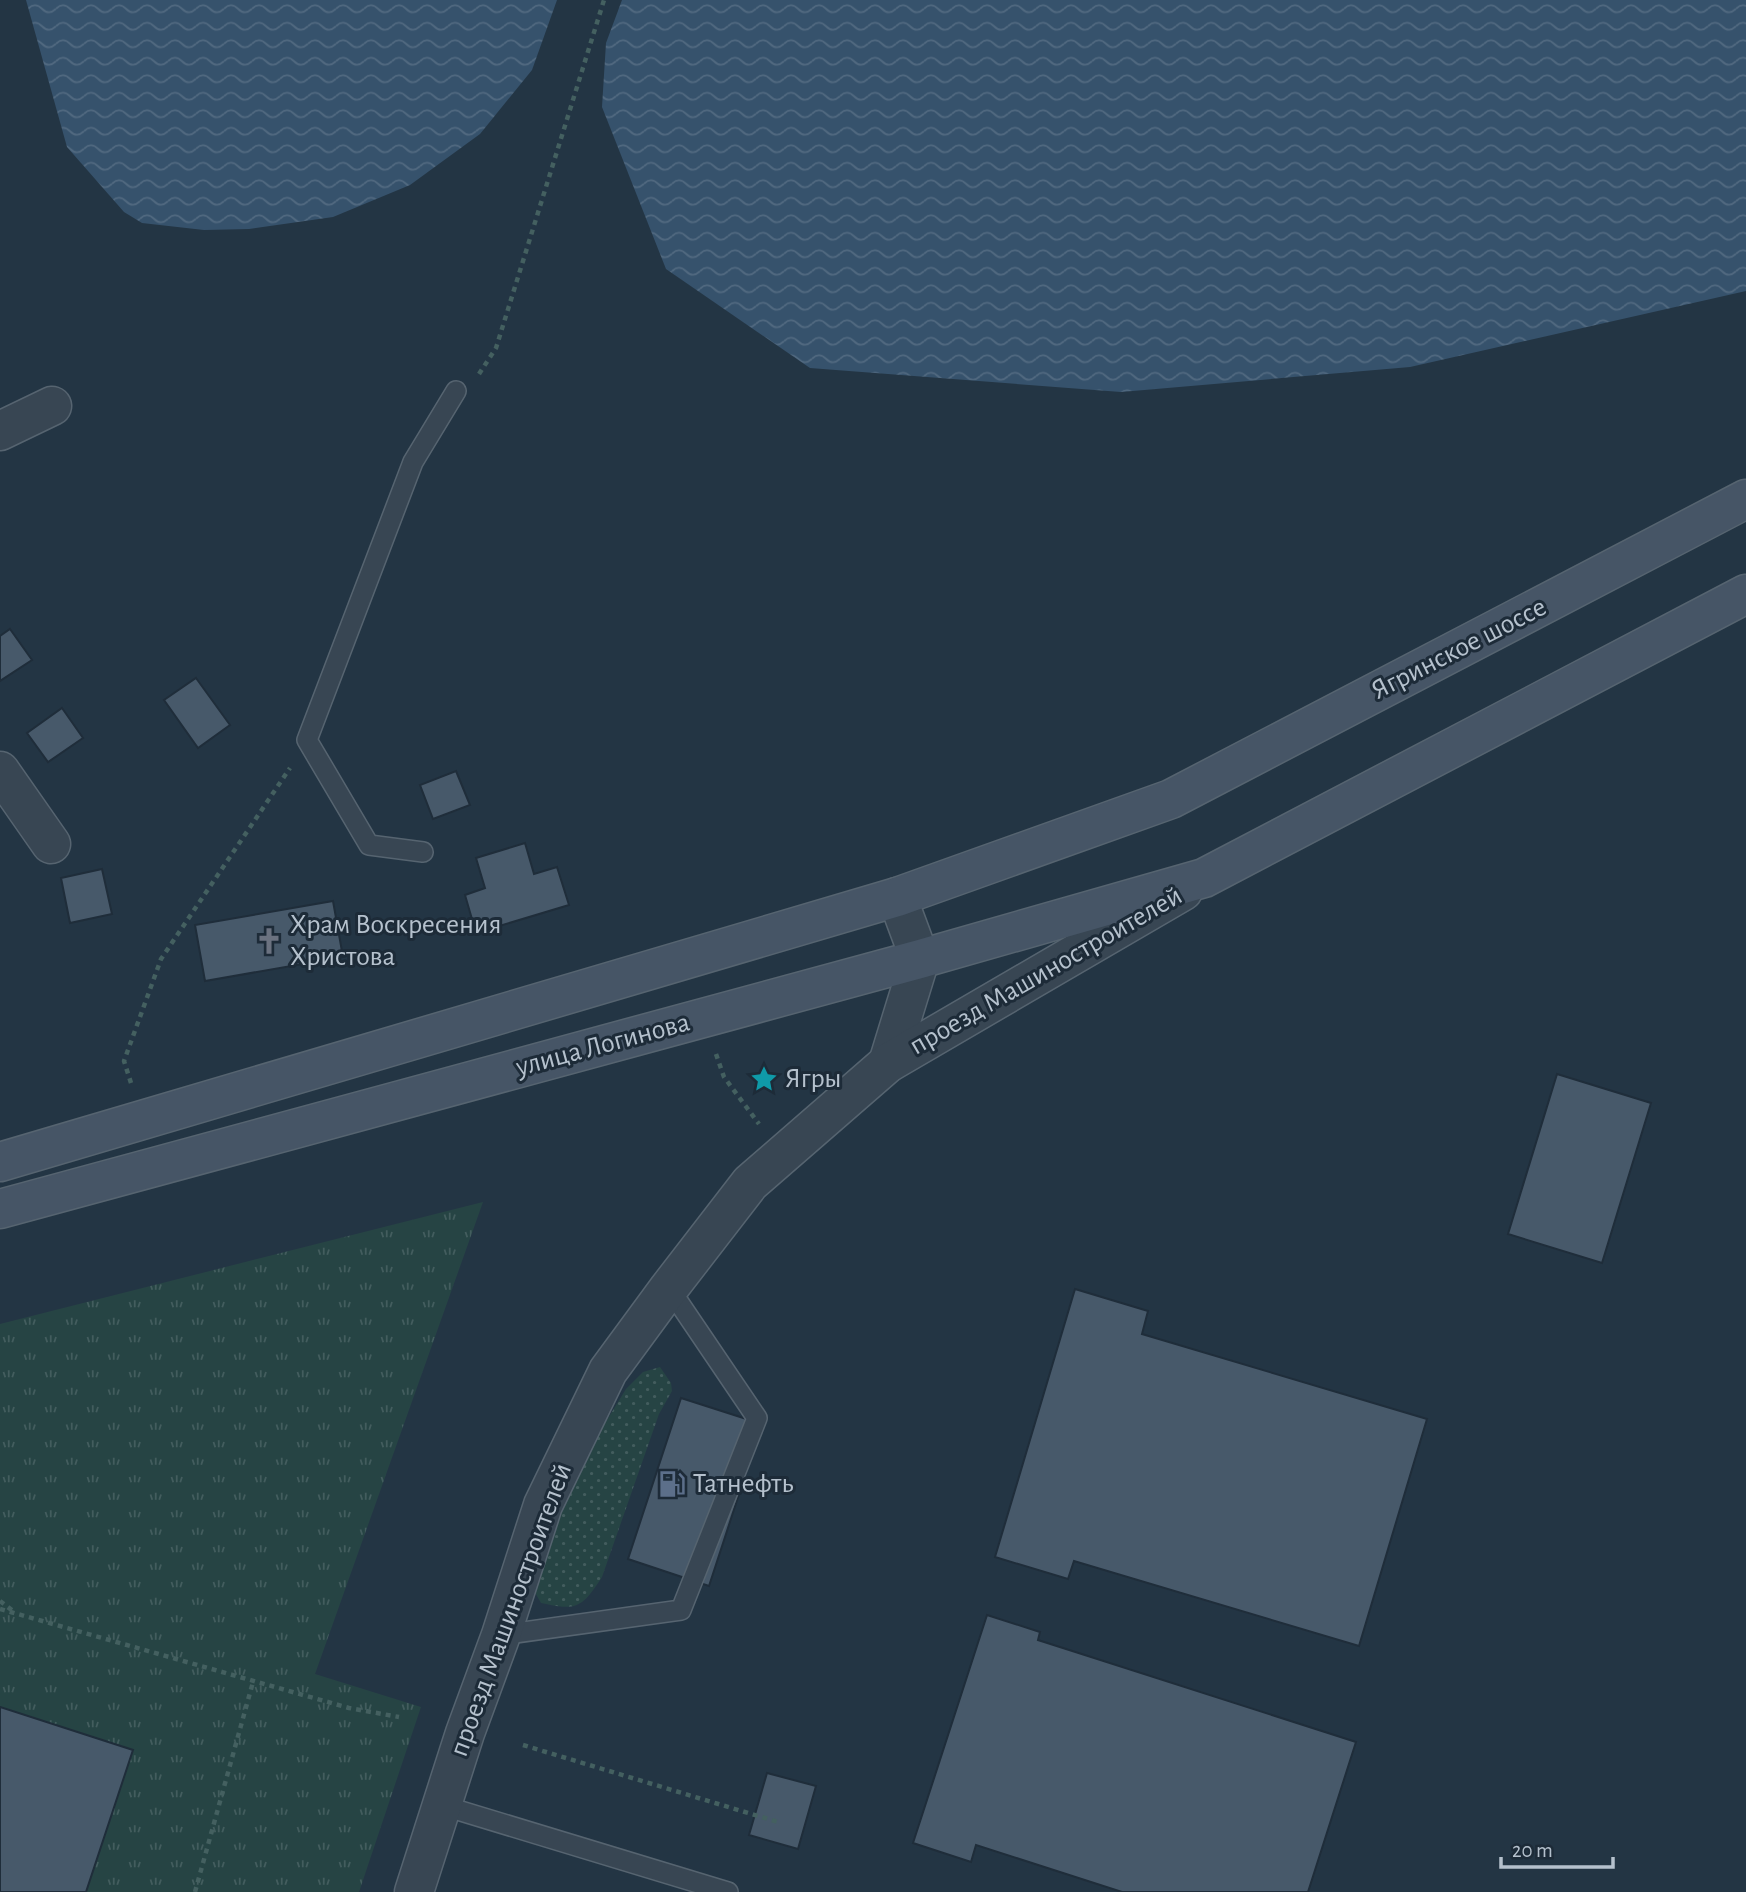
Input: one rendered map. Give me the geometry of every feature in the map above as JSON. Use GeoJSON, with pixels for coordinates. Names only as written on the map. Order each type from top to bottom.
{"type":"FeatureCollection","features":[{"type":"Feature","properties":{"kind":"main road","name":"Ягринское шоссе"},"geometry":{"type":"LineString","coordinates":[[1171,799],[1746,499]]}},
{"type":"Feature","properties":{"kind":"main road"},"geometry":{"type":"LineString","coordinates":[[1204,878],[1746,594]]}},
{"type":"Feature","properties":{"kind":"main road","name":"улица Логинова"},"geometry":{"type":"LineString","coordinates":[[0,1162],[897,897],[1171,799]]}},
{"type":"Feature","properties":{"kind":"main road","name":"улица Логинова"},"geometry":{"type":"LineString","coordinates":[[0,1209],[920,959],[1204,878]]}},
{"type":"Feature","properties":{"kind":"street"},"geometry":{"type":"LineString","coordinates":[[0,431],[52,406]]}},
{"type":"Feature","properties":{"kind":"street"},"geometry":{"type":"LineString","coordinates":[[0,771],[51,844]]}},
{"type":"Feature","properties":{"kind":"street","name":"проезд Машиностроителей"},"geometry":{"type":"LineString","coordinates":[[414,1892],[543,1505],[608,1371],[750,1183],[888,1063],[1204,878]]}},
{"type":"Feature","properties":{"kind":"street"},"geometry":{"type":"LineString","coordinates":[[897,897],[920,959]]}},
{"type":"Feature","properties":{"kind":"street","name":"проезд Машиностроителей"},"geometry":{"type":"LineString","coordinates":[[888,1063],[920,959]]}},
{"type":"Feature","properties":{"kind":"lane"},"geometry":{"type":"LineString","coordinates":[[423,852],[369,845],[307,740],[413,462],[456,391]]}},
{"type":"Feature","properties":{"kind":"lane"},"geometry":{"type":"LineString","coordinates":[[501,1635],[681,1610],[757,1418],[669,1288]]}},
{"type":"Feature","properties":{"kind":"lane"},"geometry":{"type":"LineString","coordinates":[[442,1805],[728,1892]]}},
{"type":"Feature","properties":{"kind":"path"},"geometry":{"type":"LineString","coordinates":[[474,381],[496,348],[604,0]]}},
{"type":"Feature","properties":{"kind":"path"},"geometry":{"type":"LineString","coordinates":[[124,1061],[161,959],[307,740]]}},
{"type":"Feature","properties":{"kind":"path"},"geometry":{"type":"LineString","coordinates":[[0,1601],[15,1614]]}},
{"type":"Feature","properties":{"kind":"path"},"geometry":{"type":"LineString","coordinates":[[0,1609],[349,1708],[399,1717]]}},
{"type":"Feature","properties":{"kind":"path"},"geometry":{"type":"LineString","coordinates":[[195,1892],[253,1682]]}},
{"type":"Feature","properties":{"kind":"path"},"geometry":{"type":"LineString","coordinates":[[523,1745],[778,1822]]}},
{"type":"Feature","properties":{"kind":"green space"},"geometry":{"type":"Polygon","coordinates":[[[483,1202],[315,1674],[421,1707],[359,1892],[0,1892],[0,1324],[483,1202]]]}},
{"type":"Feature","properties":{"kind":"green space"},"geometry":{"type":"Polygon","coordinates":[[[660,1367],[671,1383],[672,1391],[659,1414],[602,1577],[578,1605],[563,1607],[541,1603],[528,1580],[586,1454],[626,1389],[643,1372],[660,1367]]]}},
{"type":"Feature","properties":{"kind":"water"},"geometry":{"type":"Polygon","coordinates":[[[26,0],[557,0],[532,70],[480,134],[410,185],[333,217],[249,229],[204,230],[142,223],[124,212],[67,147],[26,0]]]}},
{"type":"Feature","properties":{"kind":"water"},"geometry":{"type":"Polygon","coordinates":[[[622,0],[1746,0],[1746,291],[1410,367],[1121,392],[810,368],[666,269],[602,107],[606,43],[622,0]]]}},
{"type":"Feature","properties":{"kind":"building"},"geometry":{"type":"Polygon","coordinates":[[[10,629],[32,660],[0,681],[0,636],[10,629]]]}},
{"type":"Feature","properties":{"kind":"building"},"geometry":{"type":"Polygon","coordinates":[[[196,678],[230,725],[198,748],[164,700],[196,678]]]}},
{"type":"Feature","properties":{"kind":"building"},"geometry":{"type":"Polygon","coordinates":[[[62,708],[83,738],[48,762],[27,733],[62,708]]]}},
{"type":"Feature","properties":{"kind":"building"},"geometry":{"type":"Polygon","coordinates":[[[456,771],[470,805],[433,819],[420,785],[456,771]]]}},
{"type":"Feature","properties":{"kind":"building"},"geometry":{"type":"Polygon","coordinates":[[[525,843],[534,874],[557,867],[569,905],[476,933],[465,895],[485,888],[476,858],[525,843]]]}},
{"type":"Feature","properties":{"kind":"building"},"geometry":{"type":"Polygon","coordinates":[[[102,869],[112,914],[70,923],[61,878],[102,869]]]}},
{"type":"Feature","properties":{"kind":"building","name":"Храм Воскресения Христова"},"geometry":{"type":"Polygon","coordinates":[[[333,901],[343,957],[205,981],[195,925],[333,901]]]}},
{"type":"Feature","properties":{"kind":"building"},"geometry":{"type":"Polygon","coordinates":[[[1557,1074],[1651,1103],[1602,1263],[1508,1234],[1557,1074]]]}},
{"type":"Feature","properties":{"kind":"building"},"geometry":{"type":"Polygon","coordinates":[[[1075,1289],[1148,1311],[1142,1334],[1427,1419],[1359,1646],[1074,1561],[1068,1579],[995,1557],[1075,1289]]]}},
{"type":"Feature","properties":{"kind":"building"},"geometry":{"type":"Polygon","coordinates":[[[681,1398],[762,1424],[709,1586],[628,1559],[681,1398]]]}},
{"type":"Feature","properties":{"kind":"building"},"geometry":{"type":"Polygon","coordinates":[[[987,1615],[1040,1632],[1038,1640],[1356,1742],[1308,1892],[1122,1892],[976,1845],[971,1862],[913,1843],[987,1615]]]}},
{"type":"Feature","properties":{"kind":"building"},"geometry":{"type":"Polygon","coordinates":[[[0,1707],[133,1750],[86,1892],[0,1892],[0,1707]]]}},
{"type":"Feature","properties":{"kind":"building"},"geometry":{"type":"Polygon","coordinates":[[[767,1773],[816,1786],[798,1849],[749,1835],[767,1773]]]}},
{"type":"Feature","properties":{"kind":"place","name":"Храм Воскресения Христова"},"geometry":{"type":"Point","coordinates":[269,941]}},
{"type":"Feature","properties":{"kind":"place","name":"Ягры"},"geometry":{"type":"Point","coordinates":[764,1079]}},
{"type":"Feature","properties":{"kind":"place","name":"Татнефть"},"geometry":{"type":"Point","coordinates":[672,1484]}}]}
